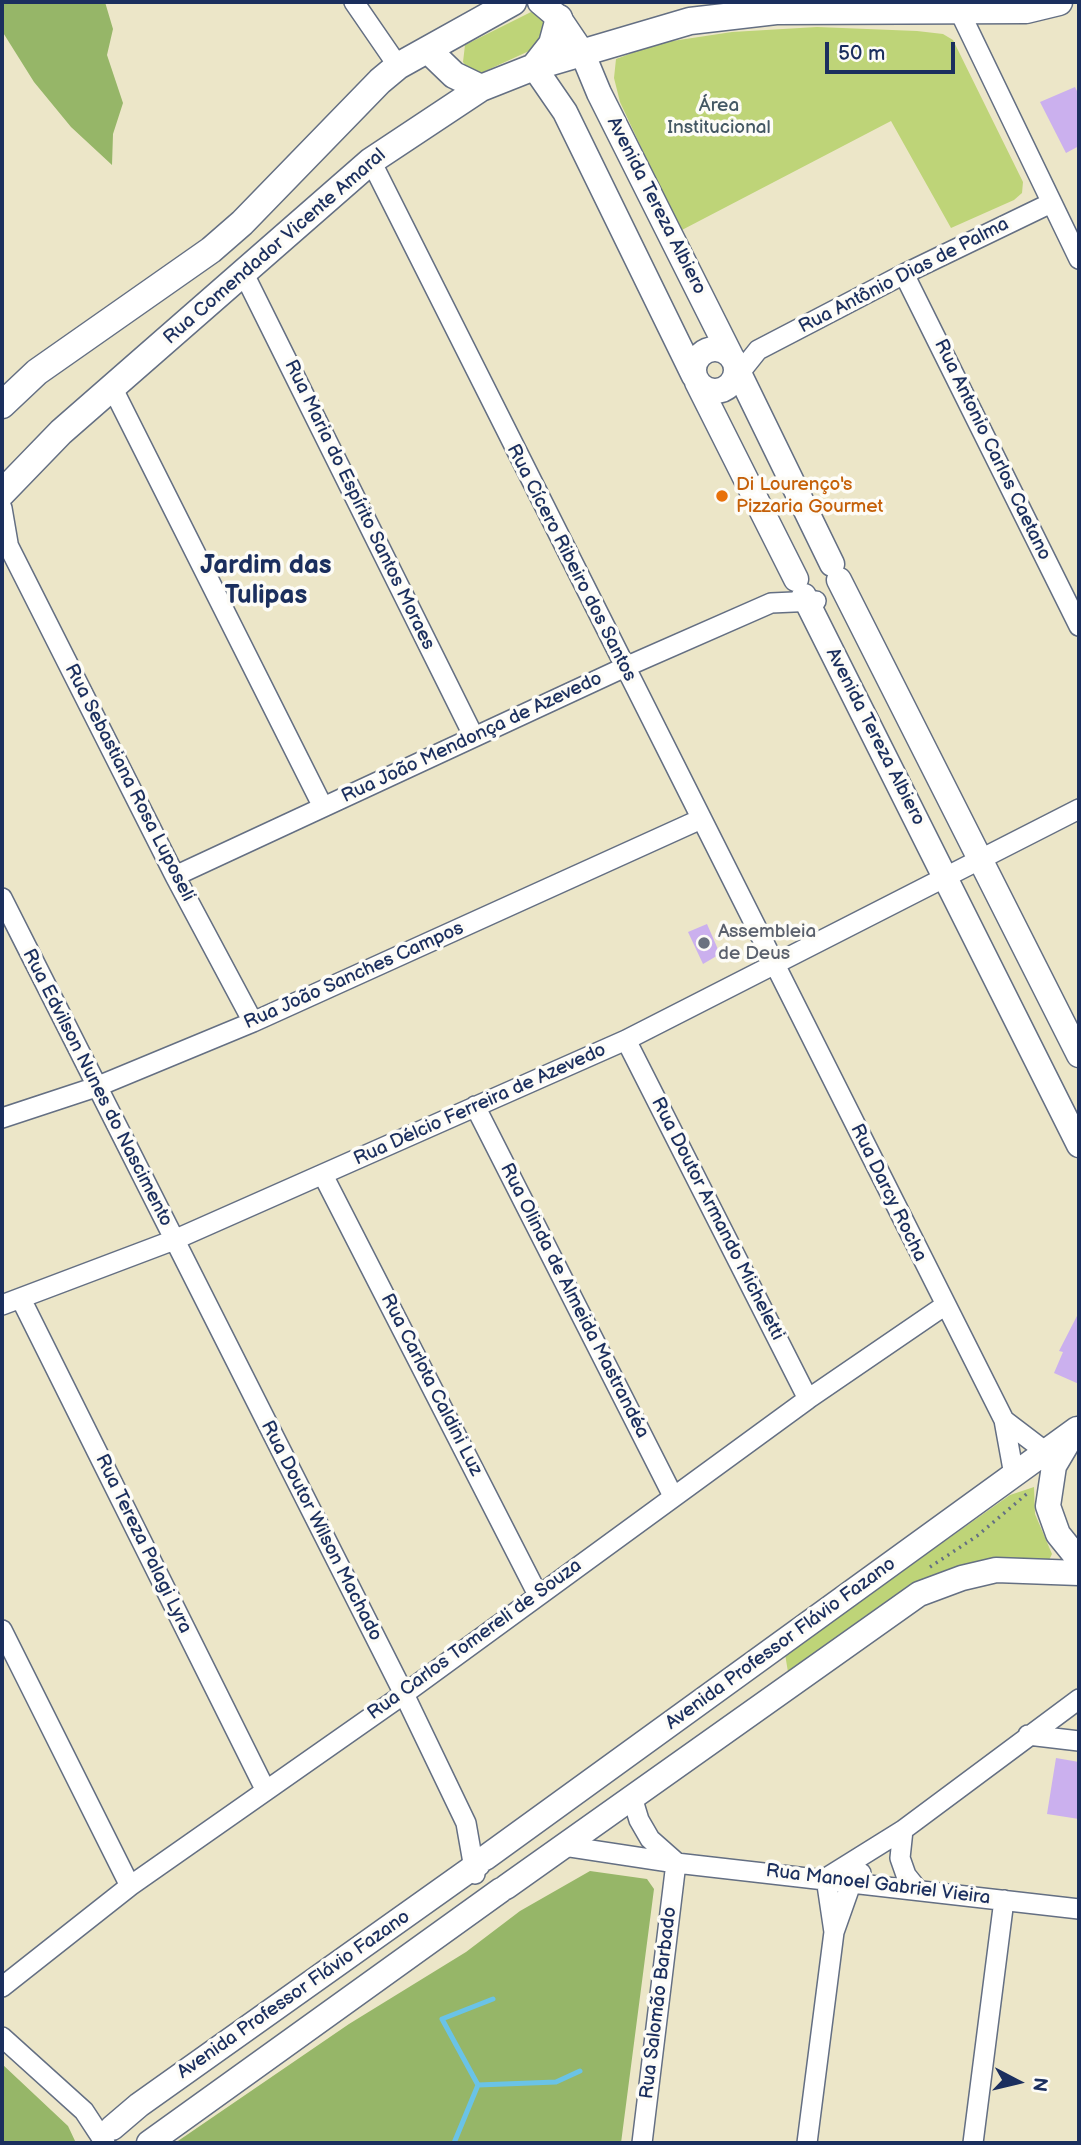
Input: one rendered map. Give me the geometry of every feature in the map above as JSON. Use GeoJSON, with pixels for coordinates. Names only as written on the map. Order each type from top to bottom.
{"type":"FeatureCollection","features":[{"type":"Feature","properties":{"kind":"main road","name":"Rua Comendador Vicente Amaral"},"geometry":{"type":"LineString","coordinates":[[2,405],[37,372],[211,250],[242,223],[380,80],[513,2]]}},
{"type":"Feature","properties":{"kind":"main road","name":"Rua Comendador Vicente Amaral"},"geometry":{"type":"LineString","coordinates":[[2,495],[61,432],[371,161],[481,88],[534,67],[690,20],[776,11],[957,6],[1026,10],[1059,2]]}},
{"type":"Feature","properties":{"kind":"main road"},"geometry":{"type":"LineString","coordinates":[[534,67],[552,44],[550,10]]}},
{"type":"Feature","properties":{"kind":"main road"},"geometry":{"type":"LineString","coordinates":[[421,54],[481,88]]}},
{"type":"Feature","properties":{"kind":"street"},"geometry":{"type":"LineString","coordinates":[[354,2],[421,54]]}},
{"type":"Feature","properties":{"kind":"street"},"geometry":{"type":"LineString","coordinates":[[957,6],[1079,260]]}},
{"type":"Feature","properties":{"kind":"street"},"geometry":{"type":"LineString","coordinates":[[550,10],[582,52]]}},
{"type":"Feature","properties":{"kind":"street"},"geometry":{"type":"LineString","coordinates":[[598,90],[599,59],[610,44]]}},
{"type":"Feature","properties":{"kind":"street","name":"Avenida Tereza Albiero"},"geometry":{"type":"LineString","coordinates":[[582,52],[731,363],[1079,1055]]}},
{"type":"Feature","properties":{"kind":"street","name":"Avenida Tereza Albiero"},"geometry":{"type":"LineString","coordinates":[[534,67],[565,112],[695,379],[803,587],[1079,1145]]}},
{"type":"Feature","properties":{"kind":"street","name":"Avenida Tereza Albiero"},"geometry":{"type":"LineString","coordinates":[[565,112],[567,94],[572,89],[598,90]]}},
{"type":"Feature","properties":{"kind":"street","name":"Rua Cícero Ribeiro dos Santos"},"geometry":{"type":"LineString","coordinates":[[371,161],[623,668],[775,964]]}},
{"type":"Feature","properties":{"kind":"street","name":"Rua Antônio Dias de Palma"},"geometry":{"type":"LineString","coordinates":[[731,363],[904,274],[1051,203]]}},
{"type":"Feature","properties":{"kind":"street","name":"Rua Maria do Espírito Santos Moraes"},"geometry":{"type":"LineString","coordinates":[[244,274],[474,737]]}},
{"type":"Feature","properties":{"kind":"street","name":"Rua Antonio Carlos Caetano"},"geometry":{"type":"LineString","coordinates":[[904,274],[1079,626]]}},
{"type":"Feature","properties":{"kind":"street"},"geometry":{"type":"LineString","coordinates":[[708,350],[731,363],[719,391],[706,390],[695,379],[697,357],[708,350]]}},
{"type":"Feature","properties":{"kind":"street"},"geometry":{"type":"LineString","coordinates":[[112,387],[324,807]]}},
{"type":"Feature","properties":{"kind":"street","name":"Rua Sebastiana Rosa Luposeli"},"geometry":{"type":"LineString","coordinates":[[2,508],[4,538],[175,876],[253,1022]]}},
{"type":"Feature","properties":{"kind":"street"},"geometry":{"type":"LineString","coordinates":[[817,558],[836,572],[833,595],[803,587],[817,558]]}},
{"type":"Feature","properties":{"kind":"street","name":"Rua João Mendonça de Azevedo"},"geometry":{"type":"LineString","coordinates":[[771,603],[803,587]]}},
{"type":"Feature","properties":{"kind":"street","name":"Rua João Mendonça de Azevedo"},"geometry":{"type":"LineString","coordinates":[[175,876],[803,587]]}},
{"type":"Feature","properties":{"kind":"street","name":"Rua Délcio Ferreira de Azevedo"},"geometry":{"type":"LineString","coordinates":[[2,1304],[174,1240],[626,1040],[1079,809]]}},
{"type":"Feature","properties":{"kind":"street","name":"Rua João Sanches Campos"},"geometry":{"type":"LineString","coordinates":[[2,1118],[96,1087],[253,1022],[701,819]]}},
{"type":"Feature","properties":{"kind":"street","name":"Rua Edvilson Nunes do Nascimento"},"geometry":{"type":"LineString","coordinates":[[2,898],[174,1240]]}},
{"type":"Feature","properties":{"kind":"street","name":"Rua Darcy Rocha"},"geometry":{"type":"LineString","coordinates":[[775,964],[944,1306],[1004,1420],[1014,1475]]}},
{"type":"Feature","properties":{"kind":"street","name":"Rua Doutor Armando Micheletti"},"geometry":{"type":"LineString","coordinates":[[626,1040],[808,1399]]}},
{"type":"Feature","properties":{"kind":"street","name":"Rua Olinda de Almeida Mastrandéa"},"geometry":{"type":"LineString","coordinates":[[475,1106],[673,1496]]}},
{"type":"Feature","properties":{"kind":"street","name":"Rua Carlota Caldini Luz"},"geometry":{"type":"LineString","coordinates":[[323,1175],[538,1595]]}},
{"type":"Feature","properties":{"kind":"street","name":"Rua Doutor Wilson Machado"},"geometry":{"type":"LineString","coordinates":[[174,1240],[404,1694],[484,1862]]}},
{"type":"Feature","properties":{"kind":"street","name":"Rua Tereza Palagi Lyra"},"geometry":{"type":"LineString","coordinates":[[21,1298],[265,1789]]}},
{"type":"Feature","properties":{"kind":"street","name":"Rua Carlos Tomereli de Souza"},"geometry":{"type":"LineString","coordinates":[[6,1980],[130,1886],[404,1694],[808,1399],[944,1306]]}},
{"type":"Feature","properties":{"kind":"street","name":"Rua Darcy Rocha"},"geometry":{"type":"LineString","coordinates":[[1004,1420],[1046,1452]]}},
{"type":"Feature","properties":{"kind":"street"},"geometry":{"type":"LineString","coordinates":[[1078,1428],[1054,1466],[1048,1506],[1058,1535],[1079,1560]]}},
{"type":"Feature","properties":{"kind":"street","name":"Avenida Professor Flávio Fazano"},"geometry":{"type":"LineString","coordinates":[[110,2134],[1078,1428]]}},
{"type":"Feature","properties":{"kind":"street","name":"Avenida Professor Flávio Fazano"},"geometry":{"type":"LineString","coordinates":[[149,2143],[919,1594],[961,1578],[996,1570],[1079,1573]]}},
{"type":"Feature","properties":{"kind":"street"},"geometry":{"type":"LineString","coordinates":[[2,1630],[130,1886]]}},
{"type":"Feature","properties":{"kind":"street"},"geometry":{"type":"LineString","coordinates":[[834,1932],[825,1878],[903,1830],[1079,1699]]}},
{"type":"Feature","properties":{"kind":"street"},"geometry":{"type":"LineString","coordinates":[[1028,1735],[1079,1741]]}},
{"type":"Feature","properties":{"kind":"street"},"geometry":{"type":"LineString","coordinates":[[596,1777],[617,1779],[627,1787],[639,1821],[650,1839],[677,1863]]}},
{"type":"Feature","properties":{"kind":"street"},"geometry":{"type":"LineString","coordinates":[[807,2143],[834,1932],[852,1881],[903,1830]]}},
{"type":"Feature","properties":{"kind":"street"},"geometry":{"type":"LineString","coordinates":[[903,1830],[900,1858],[906,1875],[918,1890]]}},
{"type":"Feature","properties":{"kind":"street","name":"Rua Manoel Gabriel Vieira"},"geometry":{"type":"LineString","coordinates":[[564,1846],[677,1863],[1079,1909]]}},
{"type":"Feature","properties":{"kind":"street"},"geometry":{"type":"LineString","coordinates":[[484,1862],[481,1888],[491,1892],[503,1889]]}},
{"type":"Feature","properties":{"kind":"street","name":"Rua Salomão Barbado"},"geometry":{"type":"LineString","coordinates":[[642,2143],[677,1863]]}},
{"type":"Feature","properties":{"kind":"street"},"geometry":{"type":"LineString","coordinates":[[973,2143],[1004,1900]]}},
{"type":"Feature","properties":{"kind":"street"},"geometry":{"type":"LineString","coordinates":[[2,2037],[110,2134],[137,2129],[142,2143]]}},
{"type":"Feature","properties":{"kind":"green space"},"geometry":{"type":"Polygon","coordinates":[[[2,2],[105,2],[113,29],[107,55],[123,103],[113,134],[112,165],[71,127],[34,82],[2,31],[2,2]]]}},
{"type":"Feature","properties":{"kind":"green space"},"geometry":{"type":"Polygon","coordinates":[[[531,12],[547,19],[540,46],[481,73],[469,70],[463,62],[465,45],[531,12]]]}},
{"type":"Feature","properties":{"kind":"green space","name":"Área Institucional"},"geometry":{"type":"Polygon","coordinates":[[[817,27],[917,31],[943,34],[953,40],[1023,182],[1022,193],[1014,200],[951,228],[891,121],[680,231],[620,102],[614,78],[616,59],[659,43],[732,32],[817,27]]]}},
{"type":"Feature","properties":{"kind":"green space"},"geometry":{"type":"Polygon","coordinates":[[[1034,1487],[1035,1514],[1052,1554],[1049,1560],[972,1564],[914,1582],[788,1672],[785,1654],[1010,1495],[1034,1487]]]}},
{"type":"Feature","properties":{"kind":"green space"},"geometry":{"type":"Polygon","coordinates":[[[590,1871],[647,1879],[654,1889],[621,2143],[175,2143],[349,2024],[466,1952],[520,1911],[590,1871]]]}},
{"type":"Feature","properties":{"kind":"green space"},"geometry":{"type":"Polygon","coordinates":[[[2,2064],[68,2126],[76,2143],[2,2143],[2,2064]]]}},
{"type":"Feature","properties":{"kind":"building"},"geometry":{"type":"Polygon","coordinates":[[[1075,87],[1079,95],[1079,146],[1066,153],[1040,102],[1075,87]]]}},
{"type":"Feature","properties":{"kind":"building","name":"Assembleia de Deus"},"geometry":{"type":"Polygon","coordinates":[[[707,924],[720,954],[703,964],[688,932],[707,924]]]}},
{"type":"Feature","properties":{"kind":"building"},"geometry":{"type":"Polygon","coordinates":[[[1079,1312],[1079,1384],[1054,1373],[1063,1352],[1059,1351],[1079,1312]]]}},
{"type":"Feature","properties":{"kind":"building"},"geometry":{"type":"Polygon","coordinates":[[[1056,1758],[1079,1762],[1079,1819],[1047,1814],[1056,1758]]]}},
{"type":"Feature","properties":{"kind":"waterway"},"geometry":{"type":"LineString","coordinates":[[478,2085],[442,2019],[493,1999]]}},
{"type":"Feature","properties":{"kind":"waterway"},"geometry":{"type":"LineString","coordinates":[[454,2143],[478,2085],[556,2082],[580,2071]]}},
{"type":"Feature","properties":{"kind":"place","name":"Di Lourenço's Pizzaria Gourmet"},"geometry":{"type":"Point","coordinates":[722,496]}},
{"type":"Feature","properties":{"kind":"place","name":"Assembleia de Deus"},"geometry":{"type":"Point","coordinates":[704,943]}},
{"type":"Feature","properties":{"kind":"district","name":"Jardim das Tulipas"},"geometry":{"type":"Point","coordinates":[266,581]}}]}
